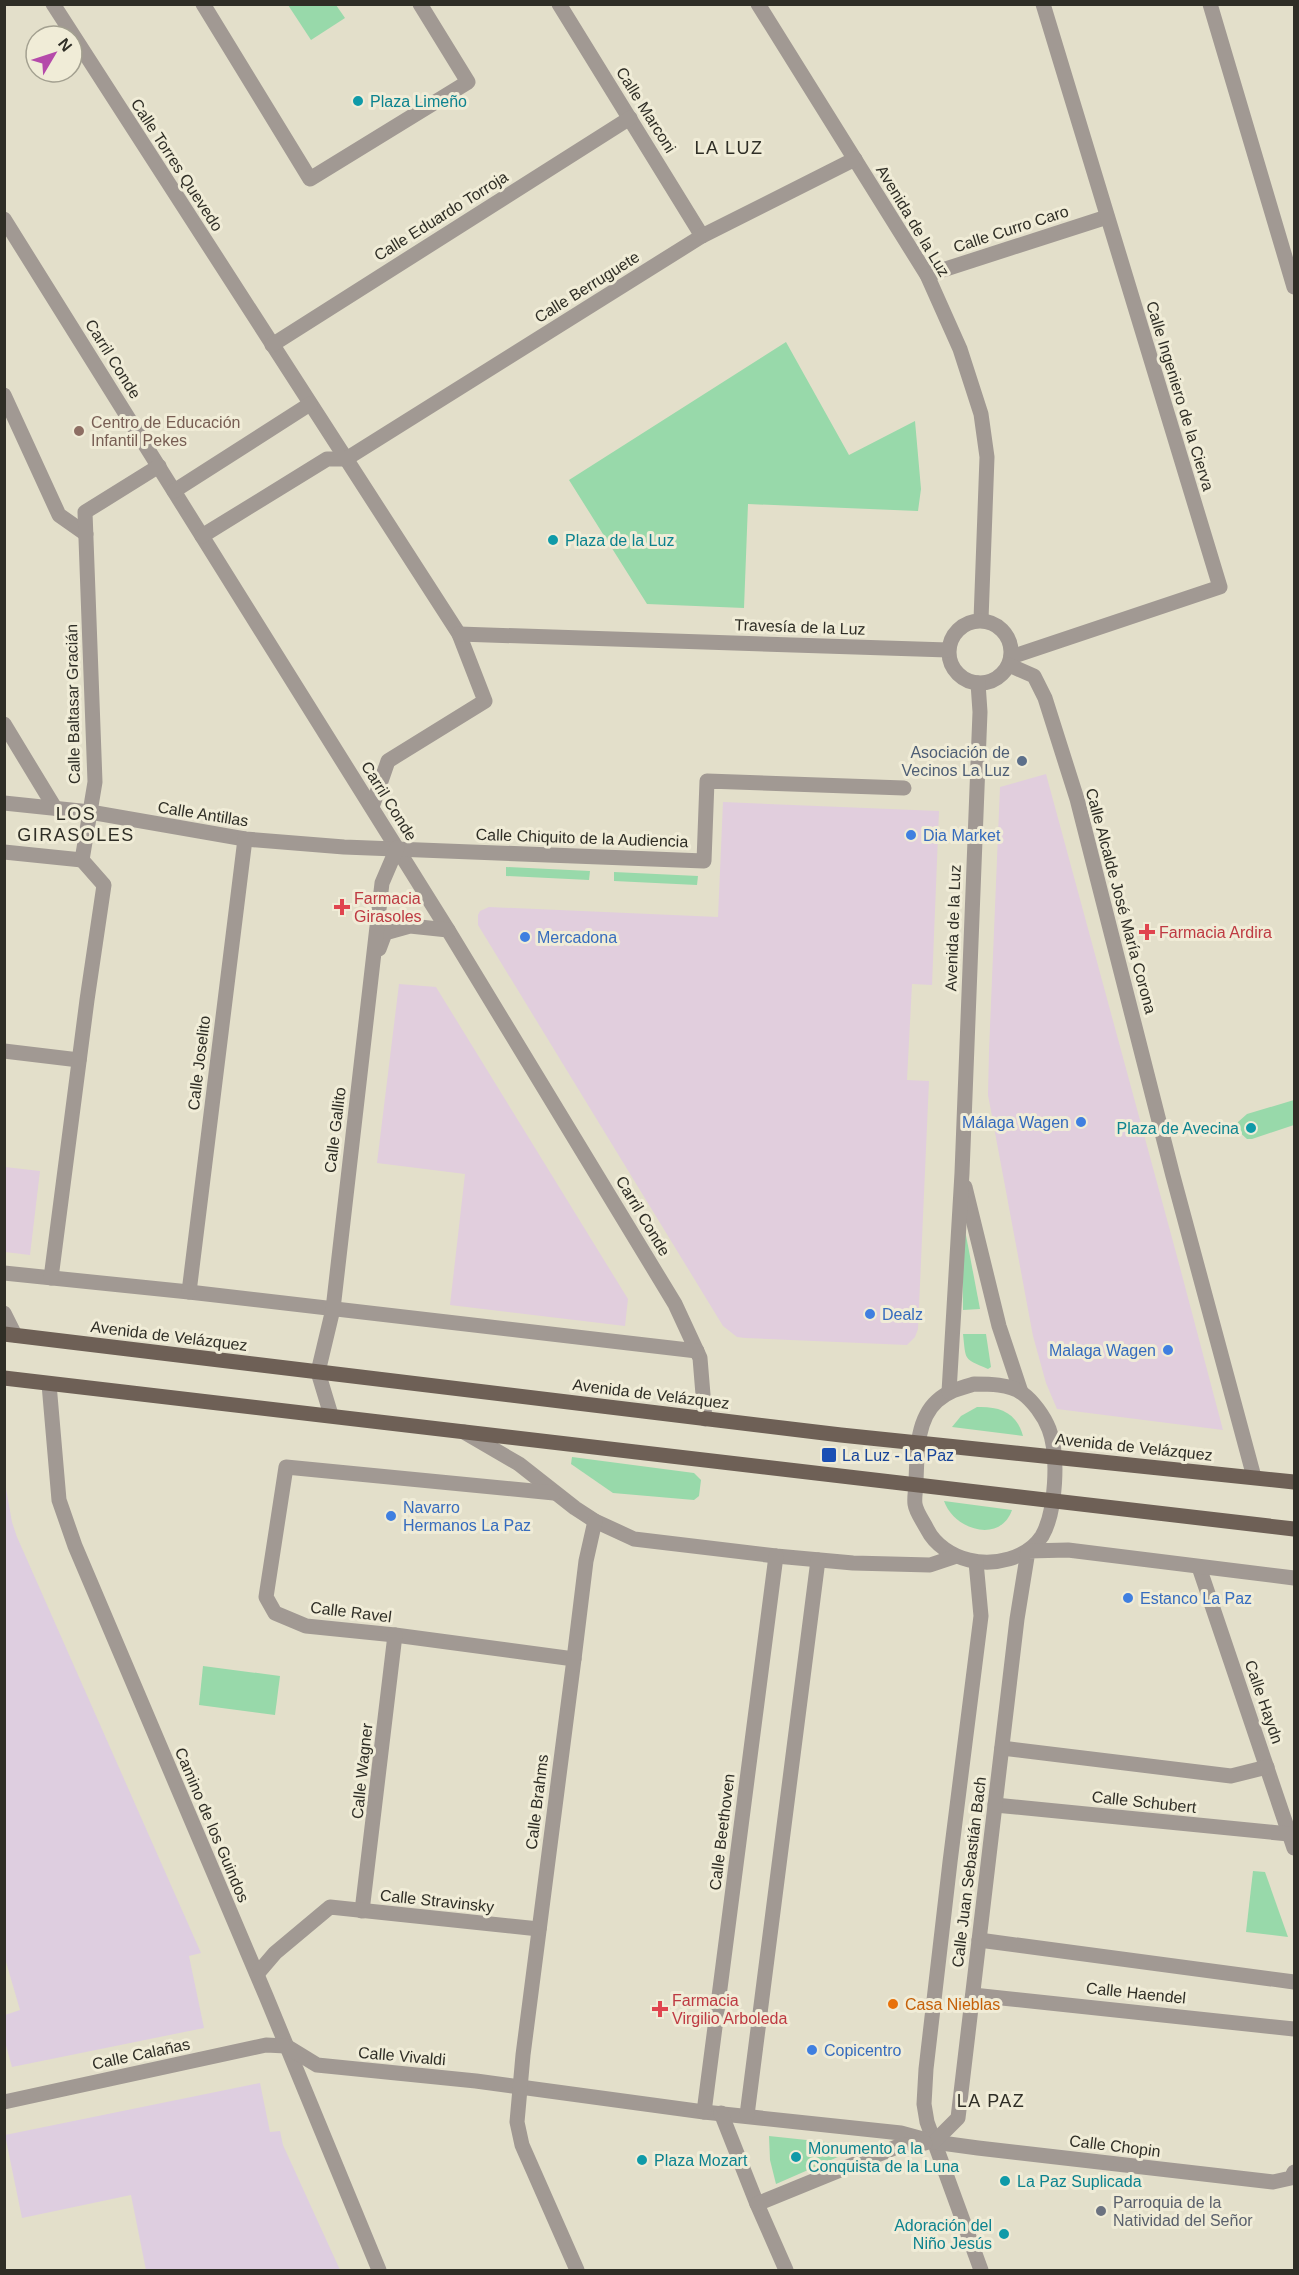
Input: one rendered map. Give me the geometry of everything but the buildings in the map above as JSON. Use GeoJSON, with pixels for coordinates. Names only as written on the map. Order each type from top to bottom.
{"type":"FeatureCollection","features":[{"type":"Feature","properties":{"kind":"main road","name":"Avenida de Velázquez"},"geometry":{"type":"LineString","coordinates":[[10,1334],[918,1444],[1294,1482]]}},
{"type":"Feature","properties":{"kind":"main road"},"geometry":{"type":"LineString","coordinates":[[4,1378],[1294,1528]]}},
{"type":"Feature","properties":{"kind":"street","name":"Calle Torres Quevedo"},"geometry":{"type":"LineString","coordinates":[[53,4],[310,404]]}},
{"type":"Feature","properties":{"kind":"street"},"geometry":{"type":"LineString","coordinates":[[203,4],[310,179],[468,82],[420,4]]}},
{"type":"Feature","properties":{"kind":"street","name":"Calle Marconi"},"geometry":{"type":"LineString","coordinates":[[559,4],[702,236]]}},
{"type":"Feature","properties":{"kind":"street","name":"Avenida de la Luz"},"geometry":{"type":"LineString","coordinates":[[758,4],[927,275],[960,349],[981,414],[987,457],[981,620]]}},
{"type":"Feature","properties":{"kind":"street","name":"Calle Ingeniero de la Cierva"},"geometry":{"type":"LineString","coordinates":[[1010,661],[1220,587],[1043,4]]}},
{"type":"Feature","properties":{"kind":"street"},"geometry":{"type":"LineString","coordinates":[[1210,4],[1294,287]]}},
{"type":"Feature","properties":{"kind":"street","name":"Calle Eduardo Torroja"},"geometry":{"type":"LineString","coordinates":[[272,345],[630,118]]}},
{"type":"Feature","properties":{"kind":"street","name":"Calle Berruguete"},"geometry":{"type":"LineString","coordinates":[[202,536],[327,459],[346,459],[702,236],[855,159]]}},
{"type":"Feature","properties":{"kind":"street","name":"Calle Curro Caro"},"geometry":{"type":"LineString","coordinates":[[927,275],[1107,217]]}},
{"type":"Feature","properties":{"kind":"street","name":"Carril Conde"},"geometry":{"type":"LineString","coordinates":[[4,219],[372,807],[675,1304],[700,1358],[705,1419]]}},
{"type":"Feature","properties":{"kind":"street"},"geometry":{"type":"LineString","coordinates":[[4,395],[59,515],[86,534]]}},
{"type":"Feature","properties":{"kind":"street"},"geometry":{"type":"LineString","coordinates":[[174,491],[310,404],[459,634],[485,701],[388,761],[372,807]]}},
{"type":"Feature","properties":{"kind":"street","name":"Calle Baltasar Gracián"},"geometry":{"type":"LineString","coordinates":[[82,860],[95,782],[85,512],[159,466]]}},
{"type":"Feature","properties":{"kind":"street"},"geometry":{"type":"LineString","coordinates":[[981,620],[991,622],[1001,628],[1008,636],[1011,647],[1010,661],[996,679],[978,683],[959,676],[949,659],[948,650],[955,632],[963,625],[981,620]]}},
{"type":"Feature","properties":{"kind":"street","name":"Travesía de la Luz"},"geometry":{"type":"LineString","coordinates":[[459,634],[948,650]]}},
{"type":"Feature","properties":{"kind":"street","name":"Calle Alcalde José María Corona"},"geometry":{"type":"LineString","coordinates":[[1010,661],[1034,676],[1045,698],[1077,799],[1170,1164],[1254,1477]]}},
{"type":"Feature","properties":{"kind":"street","name":"Avenida de la Luz"},"geometry":{"type":"LineString","coordinates":[[949,1392],[962,1173],[980,712],[978,683]]}},
{"type":"Feature","properties":{"kind":"street"},"geometry":{"type":"LineString","coordinates":[[4,724],[55,808]]}},
{"type":"Feature","properties":{"kind":"street","name":"Calle Chiquito de la Audiencia"},"geometry":{"type":"LineString","coordinates":[[397,848],[704,861],[707,781],[904,788]]}},
{"type":"Feature","properties":{"kind":"street","name":"Calle Antillas"},"geometry":{"type":"LineString","coordinates":[[4,803],[90,812],[245,839],[344,847],[397,848]]}},
{"type":"Feature","properties":{"kind":"street","name":"Calle Joselito"},"geometry":{"type":"LineString","coordinates":[[189,1292],[245,839]]}},
{"type":"Feature","properties":{"kind":"street","name":"Calle Gallito"},"geometry":{"type":"LineString","coordinates":[[318,1372],[333,1309],[382,883],[397,848]]}},
{"type":"Feature","properties":{"kind":"street"},"geometry":{"type":"LineString","coordinates":[[4,852],[82,860],[104,885],[51,1278]]}},
{"type":"Feature","properties":{"kind":"street"},"geometry":{"type":"LineString","coordinates":[[372,966],[386,933],[410,926],[448,930]]}},
{"type":"Feature","properties":{"kind":"street"},"geometry":{"type":"LineString","coordinates":[[4,1051],[79,1060]]}},
{"type":"Feature","properties":{"kind":"street","name":"Avenida de la Luz"},"geometry":{"type":"LineString","coordinates":[[962,1173],[999,1326],[1021,1392]]}},
{"type":"Feature","properties":{"kind":"street"},"geometry":{"type":"LineString","coordinates":[[4,1273],[189,1292],[697,1351]]}},
{"type":"Feature","properties":{"kind":"street"},"geometry":{"type":"LineString","coordinates":[[4,1313],[10,1334]]}},
{"type":"Feature","properties":{"kind":"street"},"geometry":{"type":"LineString","coordinates":[[318,1372],[331,1415]]}},
{"type":"Feature","properties":{"kind":"street","name":"Camino de los Guindos"},"geometry":{"type":"LineString","coordinates":[[49,1384],[59,1500],[75,1546],[379,2271]]}},
{"type":"Feature","properties":{"kind":"street"},"geometry":{"type":"LineString","coordinates":[[974,1384],[999,1385],[1021,1392],[1039,1410],[1049,1430],[1054,1458],[1053,1499],[1048,1521],[1041,1536],[1028,1551],[1014,1558],[976,1562],[954,1557],[930,1535],[915,1505],[918,1444],[926,1415],[936,1402],[949,1392],[974,1384]]}},
{"type":"Feature","properties":{"kind":"street"},"geometry":{"type":"LineString","coordinates":[[464,1432],[519,1464],[554,1493],[595,1521],[634,1539],[818,1560],[930,1565],[954,1557]]}},
{"type":"Feature","properties":{"kind":"street","name":"Calle Ravel"},"geometry":{"type":"LineString","coordinates":[[554,1493],[286,1467],[266,1597],[275,1613],[306,1626],[395,1635],[574,1659]]}},
{"type":"Feature","properties":{"kind":"street","name":"Calle Brahms"},"geometry":{"type":"LineString","coordinates":[[519,2088],[586,1561],[595,1521]]}},
{"type":"Feature","properties":{"kind":"street"},"geometry":{"type":"LineString","coordinates":[[1028,1551],[1068,1550],[1294,1578]]}},
{"type":"Feature","properties":{"kind":"street","name":"Calle Juan Sebastián Bach"},"geometry":{"type":"LineString","coordinates":[[976,1562],[981,1616],[926,2069],[926,2117],[934,2142],[958,2118],[1017,1619],[1028,1551]]}},
{"type":"Feature","properties":{"kind":"street","name":"Calle Beethoven"},"geometry":{"type":"LineString","coordinates":[[704,2112],[776,1556]]}},
{"type":"Feature","properties":{"kind":"street"},"geometry":{"type":"LineString","coordinates":[[577,2271],[522,2145],[517,2122],[519,2088],[704,2112],[747,2115],[818,1560]]}},
{"type":"Feature","properties":{"kind":"street","name":"Calle Haydn"},"geometry":{"type":"LineString","coordinates":[[1199,1567],[1292,1841]]}},
{"type":"Feature","properties":{"kind":"street","name":"Calle Wagner"},"geometry":{"type":"LineString","coordinates":[[362,1911],[395,1635]]}},
{"type":"Feature","properties":{"kind":"street"},"geometry":{"type":"LineString","coordinates":[[1002,1748],[1231,1776],[1267,1767]]}},
{"type":"Feature","properties":{"kind":"street","name":"Calle Schubert"},"geometry":{"type":"LineString","coordinates":[[995,1805],[1292,1841]]}},
{"type":"Feature","properties":{"kind":"street","name":"Calle Stravinsky"},"geometry":{"type":"LineString","coordinates":[[256,1974],[275,1953],[330,1907],[539,1929]]}},
{"type":"Feature","properties":{"kind":"street","name":"Calle Haendel"},"geometry":{"type":"LineString","coordinates":[[979,1940],[1294,1982]]}},
{"type":"Feature","properties":{"kind":"street","name":"Calle Haendel"},"geometry":{"type":"LineString","coordinates":[[973,1995],[1294,2029]]}},
{"type":"Feature","properties":{"kind":"street","name":"Calle Calañas"},"geometry":{"type":"LineString","coordinates":[[4,2102],[266,2045],[286,2046]]}},
{"type":"Feature","properties":{"kind":"street","name":"Calle Vivaldi"},"geometry":{"type":"LineString","coordinates":[[286,2046],[317,2066],[476,2081],[519,2088]]}},
{"type":"Feature","properties":{"kind":"street"},"geometry":{"type":"LineString","coordinates":[[721,2113],[786,2271]]}},
{"type":"Feature","properties":{"kind":"street","name":"Calle Chopin"},"geometry":{"type":"LineString","coordinates":[[747,2115],[901,2133],[934,2142],[1273,2182],[1293,2175]]}},
{"type":"Feature","properties":{"kind":"street"},"geometry":{"type":"LineString","coordinates":[[934,2142],[981,2271]]}},
{"type":"Feature","properties":{"kind":"street","name":"Calle Chopin"},"geometry":{"type":"LineString","coordinates":[[757,2204],[899,2146],[934,2142]]}},
{"type":"Feature","properties":{"kind":"shaded area"},"geometry":{"type":"Polygon","coordinates":[[[1046,774],[1223,1430],[1057,1409],[1046,1383],[1033,1336],[988,1095],[989,1051],[1000,787],[1046,774]]]}},
{"type":"Feature","properties":{"kind":"shaded area"},"geometry":{"type":"Polygon","coordinates":[[[723,802],[939,811],[932,985],[912,984],[907,1080],[929,1081],[918,1329],[915,1337],[907,1345],[745,1338],[737,1337],[723,1326],[478,925],[480,911],[489,907],[718,917],[723,802]]]}},
{"type":"Feature","properties":{"kind":"shaded area"},"geometry":{"type":"Polygon","coordinates":[[[399,984],[436,987],[628,1299],[625,1326],[450,1305],[465,1174],[377,1163],[399,984]]]}},
{"type":"Feature","properties":{"kind":"shaded area"},"geometry":{"type":"Polygon","coordinates":[[[5,1167],[40,1171],[30,1255],[5,1252],[5,1167]]]}},
{"type":"Feature","properties":{"kind":"shaded area"},"geometry":{"type":"Polygon","coordinates":[[[5,1483],[17,1537],[201,1953],[189,1956],[204,2028],[12,2067],[5,2042],[5,2015],[20,2010],[4,1955],[5,1483]]]}},
{"type":"Feature","properties":{"kind":"shaded area"},"geometry":{"type":"Polygon","coordinates":[[[260,2083],[270,2132],[280,2131],[283,2145],[340,2270],[146,2270],[131,2195],[22,2218],[5,2135],[260,2083]]]}},
{"type":"Feature","properties":{"kind":"green space"},"geometry":{"type":"Polygon","coordinates":[[[288,5],[336,5],[345,18],[311,40],[288,5]]]}},
{"type":"Feature","properties":{"kind":"green space"},"geometry":{"type":"Polygon","coordinates":[[[786,342],[849,455],[915,421],[921,489],[918,511],[748,504],[744,608],[647,604],[569,480],[786,342]]]}},
{"type":"Feature","properties":{"kind":"green space"},"geometry":{"type":"Polygon","coordinates":[[[506,867],[590,871],[589,880],[506,876],[506,867]]]}},
{"type":"Feature","properties":{"kind":"green space"},"geometry":{"type":"Polygon","coordinates":[[[614,872],[698,876],[697,885],[614,881],[614,872]]]}},
{"type":"Feature","properties":{"kind":"green space"},"geometry":{"type":"Polygon","coordinates":[[[1294,1100],[1294,1125],[1252,1139],[1247,1139],[1237,1130],[1238,1122],[1247,1114],[1294,1100]]]}},
{"type":"Feature","properties":{"kind":"green space"},"geometry":{"type":"Polygon","coordinates":[[[962,1230],[965,1230],[980,1309],[963,1310],[962,1230]]]}},
{"type":"Feature","properties":{"kind":"green space"},"geometry":{"type":"Polygon","coordinates":[[[963,1334],[986,1334],[991,1367],[988,1369],[967,1357],[963,1334]]]}},
{"type":"Feature","properties":{"kind":"green space"},"geometry":{"type":"Polygon","coordinates":[[[977,1407],[1006,1412],[1017,1422],[1023,1436],[952,1427],[961,1416],[977,1407]]]}},
{"type":"Feature","properties":{"kind":"green space"},"geometry":{"type":"Polygon","coordinates":[[[572,1457],[694,1473],[701,1480],[699,1496],[694,1500],[613,1493],[571,1464],[572,1457]]]}},
{"type":"Feature","properties":{"kind":"green space"},"geometry":{"type":"Polygon","coordinates":[[[944,1501],[1012,1510],[1006,1521],[998,1527],[988,1530],[977,1529],[957,1519],[949,1511],[944,1501]]]}},
{"type":"Feature","properties":{"kind":"green space"},"geometry":{"type":"Polygon","coordinates":[[[203,1666],[280,1676],[275,1715],[199,1705],[203,1666]]]}},
{"type":"Feature","properties":{"kind":"green space"},"geometry":{"type":"Polygon","coordinates":[[[1253,1871],[1265,1872],[1288,1937],[1246,1932],[1253,1871]]]}},
{"type":"Feature","properties":{"kind":"green space"},"geometry":{"type":"Polygon","coordinates":[[[769,2136],[863,2146],[776,2184],[770,2160],[769,2136]]]}},
{"type":"Feature","properties":{"kind":"place","name":"Plaza Limeño"},"geometry":{"type":"Point","coordinates":[358,101]}},
{"type":"Feature","properties":{"kind":"place","name":"Centro de Educación Infantil Pekes"},"geometry":{"type":"Point","coordinates":[79,431]}},
{"type":"Feature","properties":{"kind":"place","name":"Plaza de la Luz"},"geometry":{"type":"Point","coordinates":[553,540]}},
{"type":"Feature","properties":{"kind":"place","name":"Asociación de Vecinos La Luz"},"geometry":{"type":"Point","coordinates":[1022,761]}},
{"type":"Feature","properties":{"kind":"place","name":"Dia Market"},"geometry":{"type":"Point","coordinates":[911,835]}},
{"type":"Feature","properties":{"kind":"place","name":"Farmacia Girasoles"},"geometry":{"type":"Point","coordinates":[342,907]}},
{"type":"Feature","properties":{"kind":"place","name":"Farmacia Ardira"},"geometry":{"type":"Point","coordinates":[1147,932]}},
{"type":"Feature","properties":{"kind":"place","name":"Mercadona"},"geometry":{"type":"Point","coordinates":[525,937]}},
{"type":"Feature","properties":{"kind":"place","name":"Málaga Wagen"},"geometry":{"type":"Point","coordinates":[1081,1122]}},
{"type":"Feature","properties":{"kind":"place","name":"Plaza de Avecina"},"geometry":{"type":"Point","coordinates":[1251,1128]}},
{"type":"Feature","properties":{"kind":"place","name":"Dealz"},"geometry":{"type":"Point","coordinates":[870,1314]}},
{"type":"Feature","properties":{"kind":"place","name":"Malaga Wagen"},"geometry":{"type":"Point","coordinates":[1168,1350]}},
{"type":"Feature","properties":{"kind":"place","name":"La Luz - La Paz"},"geometry":{"type":"Point","coordinates":[829,1455]}},
{"type":"Feature","properties":{"kind":"place","name":"Navarro Hermanos La Paz"},"geometry":{"type":"Point","coordinates":[391,1516]}},
{"type":"Feature","properties":{"kind":"place","name":"Estanco La Paz"},"geometry":{"type":"Point","coordinates":[1128,1598]}},
{"type":"Feature","properties":{"kind":"place","name":"Casa Nieblas"},"geometry":{"type":"Point","coordinates":[893,2004]}},
{"type":"Feature","properties":{"kind":"place","name":"Farmacia Virgilio Arboleda"},"geometry":{"type":"Point","coordinates":[660,2009]}},
{"type":"Feature","properties":{"kind":"place","name":"Copicentro"},"geometry":{"type":"Point","coordinates":[812,2050]}},
{"type":"Feature","properties":{"kind":"place","name":"Monumento a la Conquista de la Luna"},"geometry":{"type":"Point","coordinates":[796,2157]}},
{"type":"Feature","properties":{"kind":"place","name":"Plaza Mozart"},"geometry":{"type":"Point","coordinates":[642,2160]}},
{"type":"Feature","properties":{"kind":"place","name":"La Paz Suplicada"},"geometry":{"type":"Point","coordinates":[1005,2181]}},
{"type":"Feature","properties":{"kind":"place","name":"Parroquia de la Natividad del Señor"},"geometry":{"type":"Point","coordinates":[1101,2211]}},
{"type":"Feature","properties":{"kind":"place","name":"Adoración del Niño Jesús"},"geometry":{"type":"Point","coordinates":[1004,2234]}},
{"type":"Feature","properties":{"kind":"district","name":"LA LUZ"},"geometry":{"type":"Point","coordinates":[729,148]}},
{"type":"Feature","properties":{"kind":"district","name":"LOS GIRASOLES"},"geometry":{"type":"Point","coordinates":[76,824]}},
{"type":"Feature","properties":{"kind":"district","name":"LA PAZ"},"geometry":{"type":"Point","coordinates":[991,2101]}}]}
